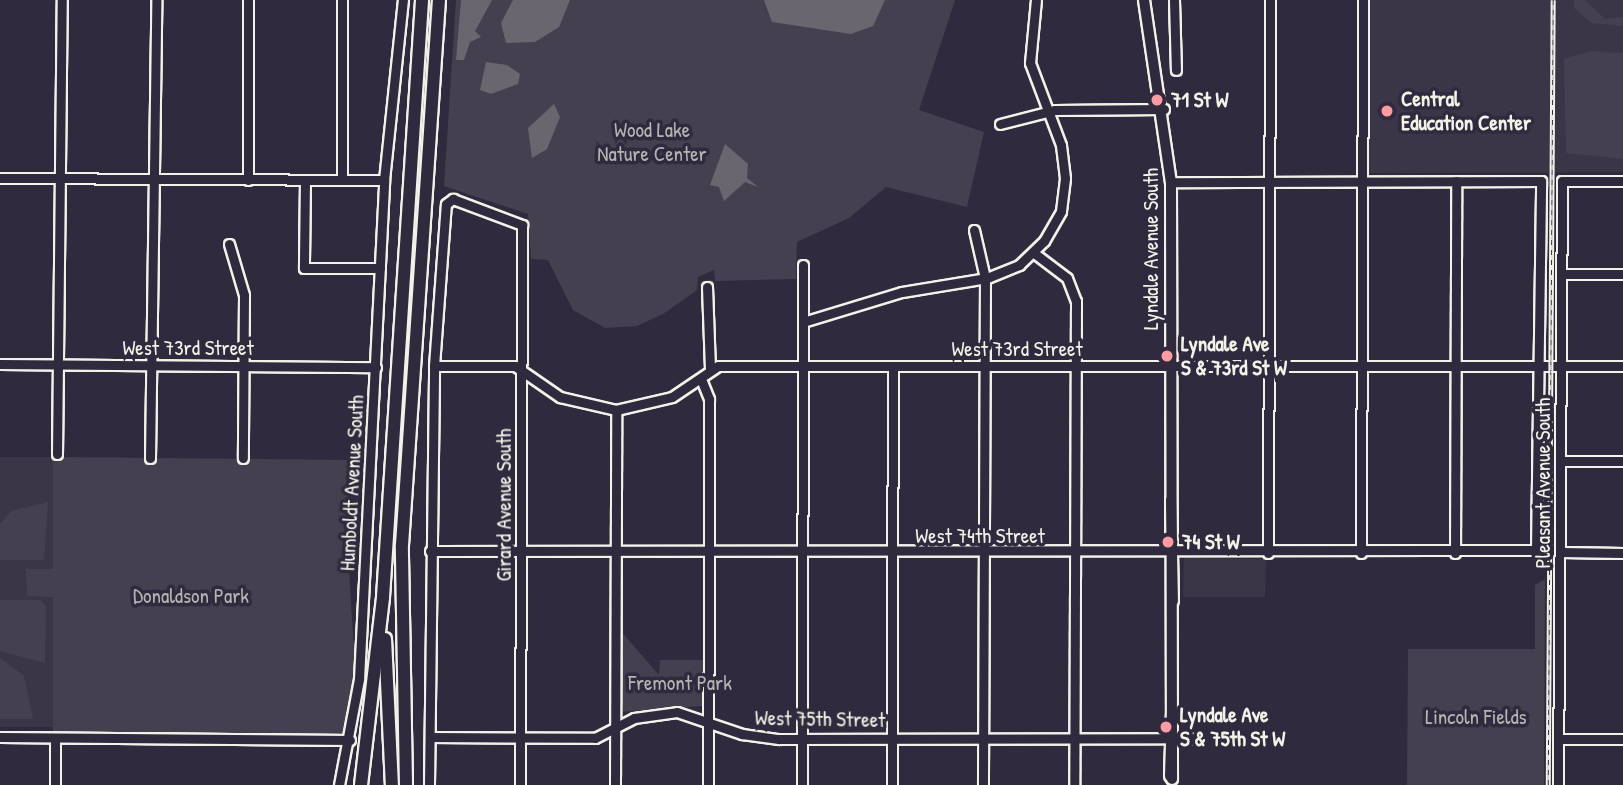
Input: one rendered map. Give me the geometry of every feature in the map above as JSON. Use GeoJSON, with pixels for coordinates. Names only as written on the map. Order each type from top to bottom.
{"type":"FeatureCollection","features":[{"type":"Feature","properties":{"kind":"highway"},"geometry":{"type":"LineString","coordinates":[[361,785],[383,597],[422,0]]}},
{"type":"Feature","properties":{"kind":"highway"},"geometry":{"type":"LineString","coordinates":[[406,785],[400,702],[402,545],[439,0]]}},
{"type":"Feature","properties":{"kind":"highway"},"geometry":{"type":"LineString","coordinates":[[383,597],[392,785]]}},
{"type":"Feature","properties":{"kind":"highway"},"geometry":{"type":"LineString","coordinates":[[400,702],[414,785]]}},
{"type":"Feature","properties":{"kind":"main road","name":"Lyndale Avenue South"},"geometry":{"type":"LineString","coordinates":[[1144,0],[1164,109],[1171,182],[1172,782]]}},
{"type":"Feature","properties":{"kind":"street"},"geometry":{"type":"LineString","coordinates":[[57,454],[62,0]]}},
{"type":"Feature","properties":{"kind":"street"},"geometry":{"type":"LineString","coordinates":[[150,458],[156,0]]}},
{"type":"Feature","properties":{"kind":"street"},"geometry":{"type":"LineString","coordinates":[[248,0],[248,180]]}},
{"type":"Feature","properties":{"kind":"street"},"geometry":{"type":"LineString","coordinates":[[342,0],[342,180]]}},
{"type":"Feature","properties":{"kind":"street","name":"Humboldt Avenue South"},"geometry":{"type":"LineString","coordinates":[[339,785],[350,740],[359,679],[384,180],[403,0]]}},
{"type":"Feature","properties":{"kind":"street"},"geometry":{"type":"LineString","coordinates":[[803,322],[902,292],[985,278],[1034,253],[1055,227],[1064,195],[1061,145],[1046,113],[1030,63],[1036,0]]}},
{"type":"Feature","properties":{"kind":"street"},"geometry":{"type":"LineString","coordinates":[[1174,0],[1175,70]]}},
{"type":"Feature","properties":{"kind":"street"},"geometry":{"type":"LineString","coordinates":[[1268,553],[1270,0]]}},
{"type":"Feature","properties":{"kind":"street"},"geometry":{"type":"LineString","coordinates":[[1361,553],[1363,0]]}},
{"type":"Feature","properties":{"kind":"street"},"geometry":{"type":"LineString","coordinates":[[1000,124],[1046,113],[1164,109]]}},
{"type":"Feature","properties":{"kind":"street"},"geometry":{"type":"LineString","coordinates":[[0,178],[384,180]]}},
{"type":"Feature","properties":{"kind":"street"},"geometry":{"type":"LineString","coordinates":[[305,180],[304,268],[380,268]]}},
{"type":"Feature","properties":{"kind":"street"},"geometry":{"type":"LineString","coordinates":[[1171,182],[1456,181],[1455,553]]}},
{"type":"Feature","properties":{"kind":"street","name":"Pleasant Avenue South"},"geometry":{"type":"LineString","coordinates":[[1456,181],[1541,181],[1538,546],[1530,553]]}},
{"type":"Feature","properties":{"kind":"street","name":"Pleasant Avenue South"},"geometry":{"type":"LineString","coordinates":[[1558,785],[1562,181],[1623,181]]}},
{"type":"Feature","properties":{"kind":"street","name":"Girard Avenue South"},"geometry":{"type":"LineString","coordinates":[[434,366],[448,201],[522,225],[520,785]]}},
{"type":"Feature","properties":{"kind":"street"},"geometry":{"type":"LineString","coordinates":[[974,230],[985,278],[983,785]]}},
{"type":"Feature","properties":{"kind":"street"},"geometry":{"type":"LineString","coordinates":[[229,244],[243,283],[243,458]]}},
{"type":"Feature","properties":{"kind":"street"},"geometry":{"type":"LineString","coordinates":[[1034,253],[1072,285],[1075,367],[1074,785]]}},
{"type":"Feature","properties":{"kind":"street"},"geometry":{"type":"LineString","coordinates":[[802,785],[803,265]]}},
{"type":"Feature","properties":{"kind":"street"},"geometry":{"type":"LineString","coordinates":[[1562,274],[1623,274]]}},
{"type":"Feature","properties":{"kind":"street"},"geometry":{"type":"LineString","coordinates":[[429,785],[434,366],[522,371],[560,397],[616,410],[654,404],[701,379],[710,369],[707,287]]}},
{"type":"Feature","properties":{"kind":"street","name":"West 73rd Street"},"geometry":{"type":"LineString","coordinates":[[0,364],[376,367]]}},
{"type":"Feature","properties":{"kind":"street","name":"West 73rd Street"},"geometry":{"type":"LineString","coordinates":[[710,369],[803,366],[1623,366]]}},
{"type":"Feature","properties":{"kind":"street"},"geometry":{"type":"LineString","coordinates":[[892,785],[893,366]]}},
{"type":"Feature","properties":{"kind":"street"},"geometry":{"type":"LineString","coordinates":[[701,379],[709,399],[708,785]]}},
{"type":"Feature","properties":{"kind":"street"},"geometry":{"type":"LineString","coordinates":[[615,785],[616,410]]}},
{"type":"Feature","properties":{"kind":"street"},"geometry":{"type":"LineString","coordinates":[[1560,461],[1623,461]]}},
{"type":"Feature","properties":{"kind":"street","name":"West 74th Street"},"geometry":{"type":"LineString","coordinates":[[430,551],[1530,553]]}},
{"type":"Feature","properties":{"kind":"street"},"geometry":{"type":"LineString","coordinates":[[1561,552],[1623,553]]}},
{"type":"Feature","properties":{"kind":"street","name":"West 75th Street"},"geometry":{"type":"LineString","coordinates":[[430,737],[586,738],[662,712],[709,722],[742,734],[802,739],[1195,738]]}},
{"type":"Feature","properties":{"kind":"street"},"geometry":{"type":"LineString","coordinates":[[0,737],[55,740],[350,740]]}},
{"type":"Feature","properties":{"kind":"street"},"geometry":{"type":"LineString","coordinates":[[1558,739],[1623,739]]}},
{"type":"Feature","properties":{"kind":"street"},"geometry":{"type":"LineString","coordinates":[[55,740],[55,785]]}},
{"type":"Feature","properties":{"kind":"shaded area"},"geometry":{"type":"Polygon","coordinates":[[[461,0],[492,0],[475,31],[481,37],[470,42],[464,60],[456,60],[461,0]]]}},
{"type":"Feature","properties":{"kind":"shaded area"},"geometry":{"type":"Polygon","coordinates":[[[513,0],[570,0],[559,27],[535,42],[506,43],[501,23],[513,0]]]}},
{"type":"Feature","properties":{"kind":"shaded area"},"geometry":{"type":"Polygon","coordinates":[[[764,0],[885,0],[873,26],[851,34],[772,22],[764,0]]]}},
{"type":"Feature","properties":{"kind":"shaded area"},"geometry":{"type":"Polygon","coordinates":[[[1369,0],[1623,0],[1623,172],[1369,173],[1369,0]]]}},
{"type":"Feature","properties":{"kind":"shaded area"},"geometry":{"type":"Polygon","coordinates":[[[486,62],[507,65],[520,74],[518,84],[491,94],[480,90],[486,62]]]}},
{"type":"Feature","properties":{"kind":"shaded area"},"geometry":{"type":"Polygon","coordinates":[[[554,104],[560,117],[547,149],[532,158],[528,128],[554,104]]]}},
{"type":"Feature","properties":{"kind":"shaded area"},"geometry":{"type":"Polygon","coordinates":[[[725,144],[748,164],[747,178],[758,187],[745,182],[724,201],[719,187],[710,185],[725,144]]]}},
{"type":"Feature","properties":{"kind":"shaded area"},"geometry":{"type":"Polygon","coordinates":[[[0,457],[53,457],[53,569],[27,569],[53,596],[53,727],[0,727],[0,457]]]}},
{"type":"Feature","properties":{"kind":"shaded area"},"geometry":{"type":"Polygon","coordinates":[[[1184,558],[1266,559],[1265,597],[1183,597],[1184,558]]]}},
{"type":"Feature","properties":{"kind":"green space","name":"Wood Lake Nature Center"},"geometry":{"type":"Polygon","coordinates":[[[456,0],[955,0],[919,110],[984,132],[967,207],[886,187],[849,218],[797,242],[796,279],[715,281],[714,270],[698,277],[697,290],[663,314],[637,326],[605,328],[573,310],[548,260],[531,259],[528,214],[444,186],[456,0]]]}},
{"type":"Feature","properties":{"kind":"green space"},"geometry":{"type":"Polygon","coordinates":[[[1574,0],[1585,0],[1605,19],[1623,17],[1623,26],[1591,23],[1574,8],[1574,0]]]}},
{"type":"Feature","properties":{"kind":"green space"},"geometry":{"type":"Polygon","coordinates":[[[1591,51],[1623,53],[1623,159],[1566,153],[1564,59],[1591,51]]]}},
{"type":"Feature","properties":{"kind":"green space","name":"Donaldson Park"},"geometry":{"type":"Polygon","coordinates":[[[53,457],[355,460],[348,555],[356,679],[347,734],[53,734],[53,597],[27,596],[26,569],[53,569],[53,457]]]}},
{"type":"Feature","properties":{"kind":"green space"},"geometry":{"type":"Polygon","coordinates":[[[48,502],[44,560],[0,560],[0,524],[11,511],[48,502]]]}},
{"type":"Feature","properties":{"kind":"green space","name":"Lincoln Fields"},"geometry":{"type":"Polygon","coordinates":[[[1545,579],[1544,785],[1407,785],[1408,649],[1535,649],[1535,585],[1545,579]]]}},
{"type":"Feature","properties":{"kind":"green space"},"geometry":{"type":"Polygon","coordinates":[[[0,600],[40,600],[46,606],[45,663],[0,651],[0,600]]]}},
{"type":"Feature","properties":{"kind":"green space","name":"Fremont Park"},"geometry":{"type":"Polygon","coordinates":[[[619,629],[659,675],[660,660],[703,660],[702,706],[618,712],[619,629]]]}},
{"type":"Feature","properties":{"kind":"green space"},"geometry":{"type":"Polygon","coordinates":[[[0,658],[24,676],[33,719],[0,719],[0,658]]]}},
{"type":"Feature","properties":{"kind":"railway"},"geometry":{"type":"LineString","coordinates":[[1548,785],[1553,0]]}},
{"type":"Feature","properties":{"kind":"place","name":"71 St W"},"geometry":{"type":"Point","coordinates":[1157,100]}},
{"type":"Feature","properties":{"kind":"place","name":"Central Education Center"},"geometry":{"type":"Point","coordinates":[1387,111]}},
{"type":"Feature","properties":{"kind":"place","name":"Lyndale Ave S & 73rd St W"},"geometry":{"type":"Point","coordinates":[1167,356]}},
{"type":"Feature","properties":{"kind":"place","name":"74 St W"},"geometry":{"type":"Point","coordinates":[1168,542]}},
{"type":"Feature","properties":{"kind":"place","name":"Lyndale Ave S & 75th St W"},"geometry":{"type":"Point","coordinates":[1166,727]}}]}
